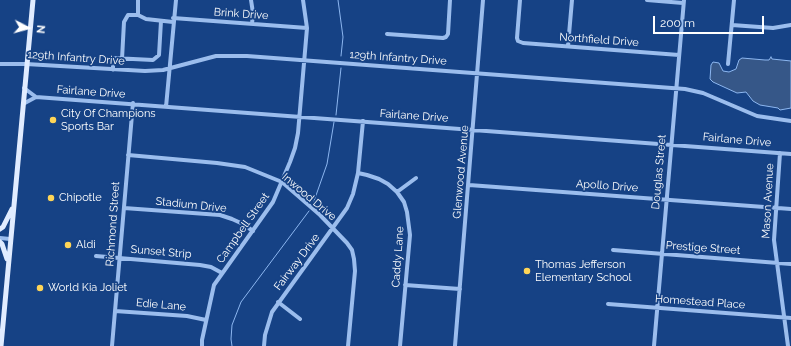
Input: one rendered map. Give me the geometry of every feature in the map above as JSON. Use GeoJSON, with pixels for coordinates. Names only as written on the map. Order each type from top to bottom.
{"type":"FeatureCollection","features":[{"type":"Feature","properties":{"kind":"main road"},"geometry":{"type":"LineString","coordinates":[[1,346],[33,0]]}},
{"type":"Feature","properties":{"kind":"main road"},"geometry":{"type":"LineString","coordinates":[[0,229],[3,227],[13,206]]}},
{"type":"Feature","properties":{"kind":"main road"},"geometry":{"type":"LineString","coordinates":[[0,242],[8,262]]}},
{"type":"Feature","properties":{"kind":"street"},"geometry":{"type":"LineString","coordinates":[[122,58],[124,22],[128,15],[138,15],[138,0]]}},
{"type":"Feature","properties":{"kind":"street"},"geometry":{"type":"LineString","coordinates":[[166,106],[176,0]]}},
{"type":"Feature","properties":{"kind":"street"},"geometry":{"type":"LineString","coordinates":[[251,0],[253,13],[252,24]]}},
{"type":"Feature","properties":{"kind":"street","name":"Campbell Street"},"geometry":{"type":"LineString","coordinates":[[202,346],[214,285],[273,202],[295,148],[300,116],[308,28],[303,0]]}},
{"type":"Feature","properties":{"kind":"street"},"geometry":{"type":"LineString","coordinates":[[388,34],[446,37],[448,34],[450,0]]}},
{"type":"Feature","properties":{"kind":"street","name":"Glenwood Avenue"},"geometry":{"type":"LineString","coordinates":[[455,346],[484,0]]}},
{"type":"Feature","properties":{"kind":"street","name":"Northfield Drive"},"geometry":{"type":"LineString","coordinates":[[520,0],[517,38],[518,41],[523,43],[679,55]]}},
{"type":"Feature","properties":{"kind":"street"},"geometry":{"type":"LineString","coordinates":[[568,46],[572,0]]}},
{"type":"Feature","properties":{"kind":"street"},"geometry":{"type":"LineString","coordinates":[[648,0],[684,1]]}},
{"type":"Feature","properties":{"kind":"street"},"geometry":{"type":"LineString","coordinates":[[728,64],[734,0]]}},
{"type":"Feature","properties":{"kind":"street","name":"Douglas Street"},"geometry":{"type":"LineString","coordinates":[[654,346],[684,1]]}},
{"type":"Feature","properties":{"kind":"street","name":"Brink Drive"},"geometry":{"type":"LineString","coordinates":[[138,15],[146,19],[308,28]]}},
{"type":"Feature","properties":{"kind":"street"},"geometry":{"type":"LineString","coordinates":[[113,70],[113,58],[153,60],[159,55],[161,20]]}},
{"type":"Feature","properties":{"kind":"street"},"geometry":{"type":"LineString","coordinates":[[732,25],[772,28],[791,25]]}},
{"type":"Feature","properties":{"kind":"street","name":"129th Infantry Drive"},"geometry":{"type":"LineString","coordinates":[[0,64],[26,64],[144,71],[169,68],[216,56],[247,56],[305,60],[693,90],[757,116],[791,121]]}},
{"type":"Feature","properties":{"kind":"street"},"geometry":{"type":"LineString","coordinates":[[23,104],[36,97],[24,88]]}},
{"type":"Feature","properties":{"kind":"street","name":"Fairlane Drive"},"geometry":{"type":"LineString","coordinates":[[36,97],[133,103],[791,154]]}},
{"type":"Feature","properties":{"kind":"street","name":"Richmond Street"},"geometry":{"type":"LineString","coordinates":[[112,346],[133,103]]}},
{"type":"Feature","properties":{"kind":"street","name":"Fairway Drive"},"geometry":{"type":"LineString","coordinates":[[264,346],[268,322],[272,312],[334,229],[354,194],[358,174],[363,121]]}},
{"type":"Feature","properties":{"kind":"street","name":"Mason Avenue"},"geometry":{"type":"LineString","coordinates":[[780,153],[774,240],[788,346]]}},
{"type":"Feature","properties":{"kind":"street","name":"Inwood Drive"},"geometry":{"type":"LineString","coordinates":[[128,155],[236,165],[282,182],[320,215],[352,250],[355,270],[348,346]]}},
{"type":"Feature","properties":{"kind":"street","name":"Caddy Lane"},"geometry":{"type":"LineString","coordinates":[[358,174],[379,179],[388,184],[397,192],[404,202],[408,212],[410,223],[400,346]]}},
{"type":"Feature","properties":{"kind":"street"},"geometry":{"type":"LineString","coordinates":[[397,192],[416,178]]}},
{"type":"Feature","properties":{"kind":"street","name":"Apollo Drive"},"geometry":{"type":"LineString","coordinates":[[469,185],[791,209]]}},
{"type":"Feature","properties":{"kind":"street","name":"Stadium Drive"},"geometry":{"type":"LineString","coordinates":[[124,208],[220,216],[243,224],[253,231]]}},
{"type":"Feature","properties":{"kind":"street"},"geometry":{"type":"LineString","coordinates":[[0,238],[10,238]]}},
{"type":"Feature","properties":{"kind":"street","name":"Prestige Street"},"geometry":{"type":"LineString","coordinates":[[613,250],[791,264]]}},
{"type":"Feature","properties":{"kind":"street","name":"Sunset Strip"},"geometry":{"type":"LineString","coordinates":[[96,256],[200,265],[210,267],[222,273]]}},
{"type":"Feature","properties":{"kind":"street"},"geometry":{"type":"LineString","coordinates":[[405,285],[460,289]]}},
{"type":"Feature","properties":{"kind":"street"},"geometry":{"type":"LineString","coordinates":[[278,302],[300,319]]}},
{"type":"Feature","properties":{"kind":"street","name":"Homestead Place"},"geometry":{"type":"LineString","coordinates":[[608,304],[791,318]]}},
{"type":"Feature","properties":{"kind":"street","name":"Edie Lane"},"geometry":{"type":"LineString","coordinates":[[115,311],[187,316],[206,320]]}},
{"type":"Feature","properties":{"kind":"water"},"geometry":{"type":"Polygon","coordinates":[[[771,57],[772,59],[791,61],[791,108],[780,110],[778,108],[760,105],[753,101],[746,92],[737,93],[713,82],[710,79],[711,65],[713,62],[719,63],[723,71],[729,72],[736,69],[739,60],[742,58],[769,60],[771,57]]]}},
{"type":"Feature","properties":{"kind":"waterway"},"geometry":{"type":"LineString","coordinates":[[338,0],[343,37],[341,56]]}},
{"type":"Feature","properties":{"kind":"waterway"},"geometry":{"type":"LineString","coordinates":[[336,115],[341,68]]}},
{"type":"Feature","properties":{"kind":"waterway"},"geometry":{"type":"LineString","coordinates":[[313,204],[327,164],[334,122]]}},
{"type":"Feature","properties":{"kind":"waterway"},"geometry":{"type":"LineString","coordinates":[[232,346],[232,325],[241,302],[309,211]]}},
{"type":"Feature","properties":{"kind":"place","name":"City Of Champions Sports Bar"},"geometry":{"type":"Point","coordinates":[53,120]}},
{"type":"Feature","properties":{"kind":"place","name":"Chipotle"},"geometry":{"type":"Point","coordinates":[51,198]}},
{"type":"Feature","properties":{"kind":"place","name":"Aldi"},"geometry":{"type":"Point","coordinates":[68,245]}},
{"type":"Feature","properties":{"kind":"place","name":"Thomas Jefferson Elementary School"},"geometry":{"type":"Point","coordinates":[527,271]}},
{"type":"Feature","properties":{"kind":"place","name":"World Kia Joliet"},"geometry":{"type":"Point","coordinates":[40,288]}}]}
